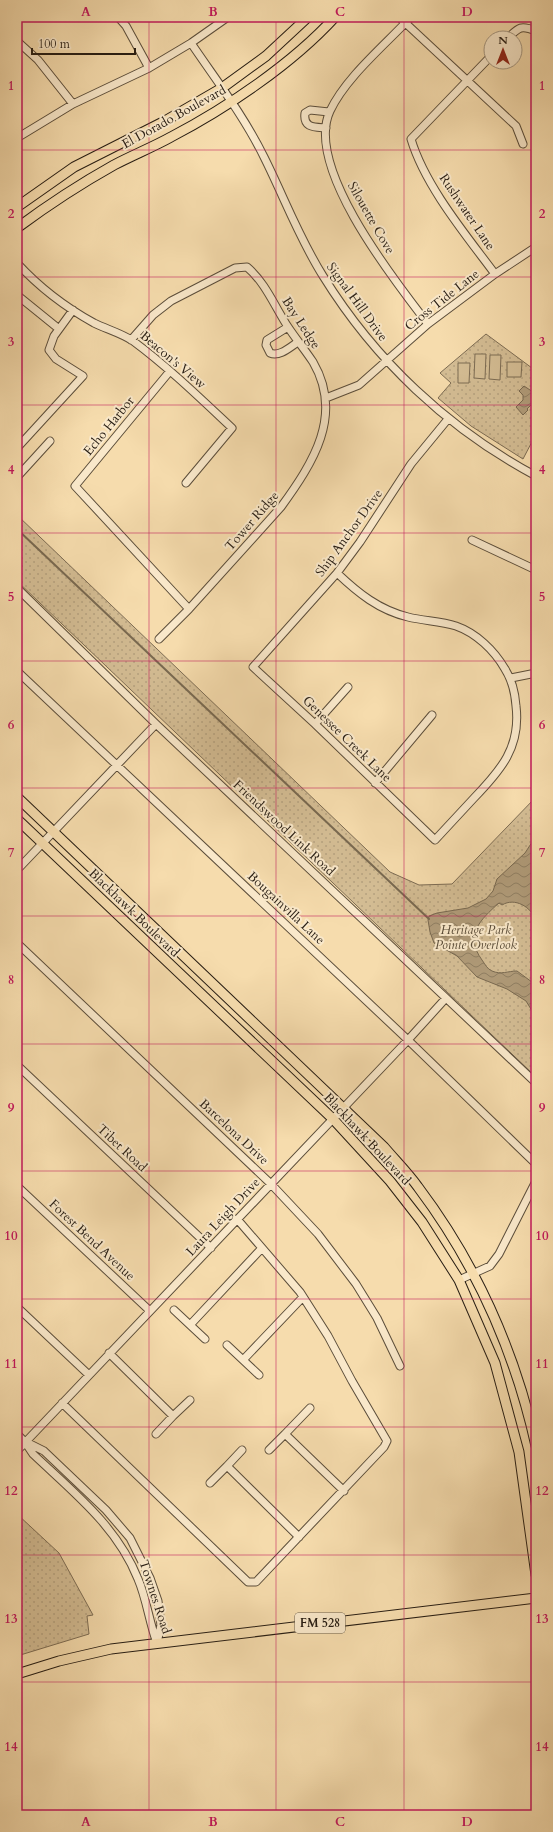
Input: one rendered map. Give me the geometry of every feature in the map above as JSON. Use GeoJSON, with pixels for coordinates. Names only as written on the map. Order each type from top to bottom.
{"type":"FeatureCollection","features":[{"type":"Feature","properties":{"kind":"main road","name":"El Dorado Boulevard"},"geometry":{"type":"LineString","coordinates":[[17,207],[74,167],[165,121],[222,88],[266,56],[308,17]]}},
{"type":"Feature","properties":{"kind":"main road","name":"El Dorado Boulevard"},"geometry":{"type":"LineString","coordinates":[[17,228],[54,201],[116,164],[171,137],[231,101],[276,70],[335,17]]}},
{"type":"Feature","properties":{"kind":"main road"},"geometry":{"type":"LineString","coordinates":[[109,149],[116,164]]}},
{"type":"Feature","properties":{"kind":"main road","name":"Blackhawk Boulevard"},"geometry":{"type":"LineString","coordinates":[[17,797],[384,1147],[418,1186],[448,1230],[489,1304],[504,1340],[530,1418],[536,1446]]}},
{"type":"Feature","properties":{"kind":"main road","name":"Blackhawk Boulevard"},"geometry":{"type":"LineString","coordinates":[[17,819],[198,993],[333,1119],[390,1181],[422,1222],[459,1280],[495,1363],[519,1452],[532,1515],[536,1575]]}},
{"type":"Feature","properties":{"kind":"main road"},"geometry":{"type":"LineString","coordinates":[[131,929],[143,916]]}},
{"type":"Feature","properties":{"kind":"main road"},"geometry":{"type":"LineString","coordinates":[[198,993],[210,981]]}},
{"type":"Feature","properties":{"kind":"main road"},"geometry":{"type":"LineString","coordinates":[[503,1390],[519,1385]]}},
{"type":"Feature","properties":{"kind":"main road","name":"FM 528"},"geometry":{"type":"LineString","coordinates":[[17,1674],[83,1655],[157,1643],[536,1598]]}},
{"type":"Feature","properties":{"kind":"street"},"geometry":{"type":"LineString","coordinates":[[118,17],[126,26],[149,68]]}},
{"type":"Feature","properties":{"kind":"street"},"geometry":{"type":"LineString","coordinates":[[17,138],[72,104],[149,68],[191,43],[228,17]]}},
{"type":"Feature","properties":{"kind":"street"},"geometry":{"type":"LineString","coordinates":[[399,17],[516,126],[523,144]]}},
{"type":"Feature","properties":{"kind":"street","name":"Silouette Cove"},"geometry":{"type":"LineString","coordinates":[[411,17],[342,89],[329,112],[326,128],[330,167],[341,194],[367,241],[428,324]]}},
{"type":"Feature","properties":{"kind":"street"},"geometry":{"type":"LineString","coordinates":[[516,30],[518,28],[526,27],[536,31]]}},
{"type":"Feature","properties":{"kind":"street"},"geometry":{"type":"LineString","coordinates":[[17,42],[38,60],[72,104]]}},
{"type":"Feature","properties":{"kind":"street","name":"Signal Hill Drive"},"geometry":{"type":"LineString","coordinates":[[191,43],[231,101],[262,152],[304,244],[323,276],[361,331],[387,361],[448,419],[489,448],[536,476]]}},
{"type":"Feature","properties":{"kind":"street"},"geometry":{"type":"LineString","coordinates":[[466,81],[483,64]]}},
{"type":"Feature","properties":{"kind":"street","name":"Rushwater Lane"},"geometry":{"type":"LineString","coordinates":[[466,81],[411,139],[415,151],[442,201],[495,274]]}},
{"type":"Feature","properties":{"kind":"street"},"geometry":{"type":"LineString","coordinates":[[326,128],[314,127],[307,124],[304,120],[305,113],[310,110],[329,112]]}},
{"type":"Feature","properties":{"kind":"street","name":"Cross Tide Lane"},"geometry":{"type":"LineString","coordinates":[[326,398],[359,385],[428,324],[495,274],[536,248]]}},
{"type":"Feature","properties":{"kind":"street","name":"Beacon's View"},"geometry":{"type":"LineString","coordinates":[[17,263],[34,282],[73,310],[95,323],[131,340],[170,371],[232,428],[186,483]]}},
{"type":"Feature","properties":{"kind":"street","name":"Bay Ledge"},"geometry":{"type":"LineString","coordinates":[[131,340],[152,315],[171,301],[235,268],[247,266],[256,274],[288,327],[313,362],[320,377],[326,398]]}},
{"type":"Feature","properties":{"kind":"street"},"geometry":{"type":"LineString","coordinates":[[17,295],[59,329]]}},
{"type":"Feature","properties":{"kind":"street"},"geometry":{"type":"LineString","coordinates":[[17,448],[83,376],[56,359],[48,350],[54,336],[73,310]]}},
{"type":"Feature","properties":{"kind":"street"},"geometry":{"type":"LineString","coordinates":[[288,327],[268,340],[266,345],[270,353],[274,355],[281,353],[298,342]]}},
{"type":"Feature","properties":{"kind":"street","name":"Echo Harbor"},"geometry":{"type":"LineString","coordinates":[[170,371],[75,486],[189,609]]}},
{"type":"Feature","properties":{"kind":"street","name":"Tower Ridge"},"geometry":{"type":"LineString","coordinates":[[159,639],[189,609],[281,507],[293,490],[322,437],[326,418],[326,398]]}},
{"type":"Feature","properties":{"kind":"street","name":"Ship Anchor Drive"},"geometry":{"type":"LineString","coordinates":[[264,656],[337,573],[360,542],[411,464],[448,419]]}},
{"type":"Feature","properties":{"kind":"street"},"geometry":{"type":"LineString","coordinates":[[17,472],[19,475],[50,441]]}},
{"type":"Feature","properties":{"kind":"street"},"geometry":{"type":"LineString","coordinates":[[472,540],[536,570]]}},
{"type":"Feature","properties":{"kind":"street"},"geometry":{"type":"LineString","coordinates":[[337,573],[374,604],[408,617],[456,626],[476,637],[500,660],[511,678],[536,673]]}},
{"type":"Feature","properties":{"kind":"street","name":"Friendswood Link Road"},"geometry":{"type":"LineString","coordinates":[[17,588],[156,724],[536,1083]]}},
{"type":"Feature","properties":{"kind":"street","name":"Genessee Creek Lane"},"geometry":{"type":"LineString","coordinates":[[264,656],[253,667],[315,724],[435,840],[494,777],[503,765],[512,748],[518,715],[511,678]]}},
{"type":"Feature","properties":{"kind":"street","name":"Bougainvilla Lane"},"geometry":{"type":"LineString","coordinates":[[17,671],[408,1040],[536,1164]]}},
{"type":"Feature","properties":{"kind":"street"},"geometry":{"type":"LineString","coordinates":[[315,724],[348,687]]}},
{"type":"Feature","properties":{"kind":"street"},"geometry":{"type":"LineString","coordinates":[[375,783],[432,715]]}},
{"type":"Feature","properties":{"kind":"street"},"geometry":{"type":"LineString","coordinates":[[17,870],[116,764],[156,724]]}},
{"type":"Feature","properties":{"kind":"street","name":"Barcelona Drive"},"geometry":{"type":"LineString","coordinates":[[17,943],[271,1184],[318,1234],[356,1284],[377,1318],[400,1366]]}},
{"type":"Feature","properties":{"kind":"street","name":"Laura Leigh Drive"},"geometry":{"type":"LineString","coordinates":[[17,1451],[408,1040],[446,998]]}},
{"type":"Feature","properties":{"kind":"street","name":"Tibet Road"},"geometry":{"type":"LineString","coordinates":[[17,1065],[210,1248]]}},
{"type":"Feature","properties":{"kind":"street"},"geometry":{"type":"LineString","coordinates":[[459,1280],[473,1275],[490,1266],[500,1254],[536,1181]]}},
{"type":"Feature","properties":{"kind":"street","name":"Forest Bend Avenue"},"geometry":{"type":"LineString","coordinates":[[17,1186],[150,1311]]}},
{"type":"Feature","properties":{"kind":"street"},"geometry":{"type":"LineString","coordinates":[[62,1403],[248,1582],[256,1582],[344,1491],[384,1447],[387,1441],[328,1336],[303,1297],[238,1219]]}},
{"type":"Feature","properties":{"kind":"street"},"geometry":{"type":"LineString","coordinates":[[190,1324],[262,1248]]}},
{"type":"Feature","properties":{"kind":"street"},"geometry":{"type":"LineString","coordinates":[[243,1360],[303,1297]]}},
{"type":"Feature","properties":{"kind":"street"},"geometry":{"type":"LineString","coordinates":[[17,1307],[89,1375]]}},
{"type":"Feature","properties":{"kind":"street"},"geometry":{"type":"LineString","coordinates":[[174,1310],[205,1339]]}},
{"type":"Feature","properties":{"kind":"street"},"geometry":{"type":"LineString","coordinates":[[227,1345],[259,1375]]}},
{"type":"Feature","properties":{"kind":"street"},"geometry":{"type":"LineString","coordinates":[[109,1353],[173,1416]]}},
{"type":"Feature","properties":{"kind":"street"},"geometry":{"type":"LineString","coordinates":[[156,1434],[190,1400]]}},
{"type":"Feature","properties":{"kind":"street"},"geometry":{"type":"LineString","coordinates":[[270,1450],[310,1408]]}},
{"type":"Feature","properties":{"kind":"street","name":"Townes Road"},"geometry":{"type":"LineString","coordinates":[[17,1434],[26,1442],[44,1451],[106,1510],[130,1538],[150,1578],[158,1601],[161,1625],[157,1643]]}},
{"type":"Feature","properties":{"kind":"street"},"geometry":{"type":"LineString","coordinates":[[285,1434],[344,1491]]}},
{"type":"Feature","properties":{"kind":"street","name":"Townes Road"},"geometry":{"type":"LineString","coordinates":[[26,1442],[33,1454],[95,1513],[120,1542],[139,1580],[150,1625],[157,1643]]}},
{"type":"Feature","properties":{"kind":"street"},"geometry":{"type":"LineString","coordinates":[[210,1483],[242,1450]]}},
{"type":"Feature","properties":{"kind":"street"},"geometry":{"type":"LineString","coordinates":[[227,1466],[299,1537]]}},
{"type":"Feature","properties":{"kind":"green space"},"geometry":{"type":"Polygon","coordinates":[[[486,334],[536,371],[536,434],[523,459],[471,426],[438,398],[451,383],[440,373],[486,334]]]}},
{"type":"Feature","properties":{"kind":"green space"},"geometry":{"type":"Polygon","coordinates":[[[475,354],[486,354],[485,379],[474,378],[475,354]]]}},
{"type":"Feature","properties":{"kind":"green space"},"geometry":{"type":"Polygon","coordinates":[[[490,355],[501,355],[500,380],[489,379],[490,355]]]}},
{"type":"Feature","properties":{"kind":"green space"},"geometry":{"type":"Polygon","coordinates":[[[507,362],[522,362],[521,377],[507,377],[507,362]]]}},
{"type":"Feature","properties":{"kind":"green space"},"geometry":{"type":"Polygon","coordinates":[[[458,363],[470,363],[469,383],[458,383],[458,363]]]}},
{"type":"Feature","properties":{"kind":"green space","name":"Heritage Park Pointe Overlook"},"geometry":{"type":"Polygon","coordinates":[[[17,515],[390,872],[419,885],[452,884],[536,797],[536,1077],[17,581],[17,515]]]}},
{"type":"Feature","properties":{"kind":"green space"},"geometry":{"type":"Polygon","coordinates":[[[17,1514],[59,1553],[93,1615],[87,1616],[89,1634],[17,1656],[17,1514]]]}},
{"type":"Feature","properties":{"kind":"water"},"geometry":{"type":"Polygon","coordinates":[[[524,386],[536,394],[536,400],[523,415],[516,407],[523,400],[523,395],[519,391],[524,386]]]}},
{"type":"Feature","properties":{"kind":"water"},"geometry":{"type":"Polygon","coordinates":[[[536,836],[536,920],[534,915],[522,905],[512,902],[502,905],[499,903],[477,928],[474,935],[474,943],[477,951],[490,970],[498,973],[517,971],[536,985],[536,1031],[534,1014],[526,1001],[507,989],[477,977],[457,956],[434,943],[428,920],[429,916],[437,913],[468,908],[486,899],[493,891],[497,879],[525,853],[536,836]]]}},
{"type":"Feature","properties":{"kind":"waterway"},"geometry":{"type":"LineString","coordinates":[[18,530],[429,919]]}}]}
